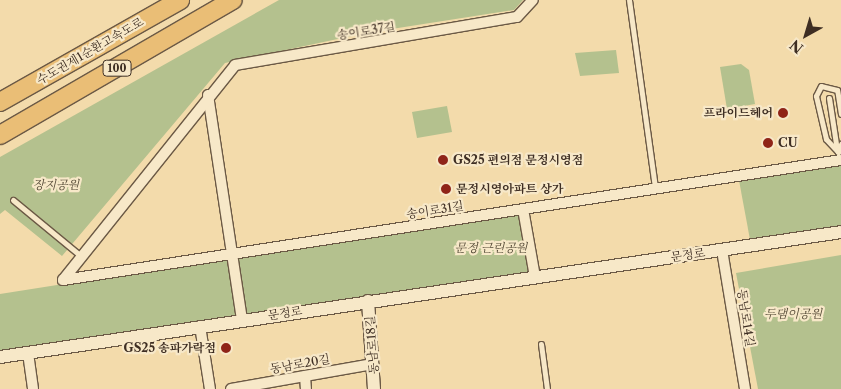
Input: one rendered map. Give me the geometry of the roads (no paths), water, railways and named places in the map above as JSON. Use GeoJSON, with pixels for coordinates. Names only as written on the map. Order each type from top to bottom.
{"type":"FeatureCollection","features":[{"type":"Feature","properties":{"kind":"highway","name":"수도권제1순환고속도로"},"geometry":{"type":"LineString","coordinates":[[0,102],[180,0]]}},
{"type":"Feature","properties":{"kind":"highway","name":"100"},"geometry":{"type":"LineString","coordinates":[[0,135],[233,0]]}},
{"type":"Feature","properties":{"kind":"street","name":"송이로37길"},"geometry":{"type":"LineString","coordinates":[[63,280],[208,95],[235,65],[517,17],[532,0]]}},
{"type":"Feature","properties":{"kind":"street"},"geometry":{"type":"LineString","coordinates":[[208,95],[242,320]]}},
{"type":"Feature","properties":{"kind":"street","name":"송이로31길"},"geometry":{"type":"LineString","coordinates":[[63,280],[839,158]]}},
{"type":"Feature","properties":{"kind":"street"},"geometry":{"type":"LineString","coordinates":[[522,209],[535,278]]}},
{"type":"Feature","properties":{"kind":"street","name":"문정로"},"geometry":{"type":"LineString","coordinates":[[0,357],[841,232]]}},
{"type":"Feature","properties":{"kind":"street","name":"동남로14길"},"geometry":{"type":"LineString","coordinates":[[722,250],[745,389]]}},
{"type":"Feature","properties":{"kind":"street","name":"동남로18길"},"geometry":{"type":"LineString","coordinates":[[368,301],[374,389]]}},
{"type":"Feature","properties":{"kind":"street"},"geometry":{"type":"LineString","coordinates":[[200,326],[210,389]]}},
{"type":"Feature","properties":{"kind":"street"},"geometry":{"type":"LineString","coordinates":[[28,353],[33,389]]}},
{"type":"Feature","properties":{"kind":"street","name":"동남로20길"},"geometry":{"type":"LineString","coordinates":[[231,389],[373,364]]}},
{"type":"Feature","properties":{"kind":"street"},"geometry":{"type":"LineString","coordinates":[[305,376],[306,389]]}},
{"type":"Feature","properties":{"kind":"lane"},"geometry":{"type":"LineString","coordinates":[[629,0],[655,188]]}},
{"type":"Feature","properties":{"kind":"lane"},"geometry":{"type":"LineString","coordinates":[[839,158],[826,139],[816,96],[821,86],[831,85],[838,90],[841,114]]}},
{"type":"Feature","properties":{"kind":"lane"},"geometry":{"type":"LineString","coordinates":[[829,98],[839,158]]}},
{"type":"Feature","properties":{"kind":"lane"},"geometry":{"type":"LineString","coordinates":[[839,158],[841,144]]}},
{"type":"Feature","properties":{"kind":"lane"},"geometry":{"type":"LineString","coordinates":[[13,200],[81,256]]}},
{"type":"Feature","properties":{"kind":"lane"},"geometry":{"type":"LineString","coordinates":[[541,344],[547,389]]}},
{"type":"Feature","properties":{"kind":"place","name":"프라이드헤어"},"geometry":{"type":"Point","coordinates":[783,113]}},
{"type":"Feature","properties":{"kind":"place","name":"CU"},"geometry":{"type":"Point","coordinates":[768,143]}},
{"type":"Feature","properties":{"kind":"place","name":"GS25 편의점 문정시영점"},"geometry":{"type":"Point","coordinates":[443,160]}},
{"type":"Feature","properties":{"kind":"place","name":"문정시영아파트 상가"},"geometry":{"type":"Point","coordinates":[446,189]}},
{"type":"Feature","properties":{"kind":"place","name":"GS25 송파가락점"},"geometry":{"type":"Point","coordinates":[226,348]}},
{"type":"Feature","properties":{"kind":"park label","name":"장지공원"},"geometry":{"type":"Point","coordinates":[56,185]}},
{"type":"Feature","properties":{"kind":"park label","name":"문정 근린공원"},"geometry":{"type":"Point","coordinates":[491,248]}},
{"type":"Feature","properties":{"kind":"park label","name":"두댐이공원"},"geometry":{"type":"Point","coordinates":[793,314]}}]}
